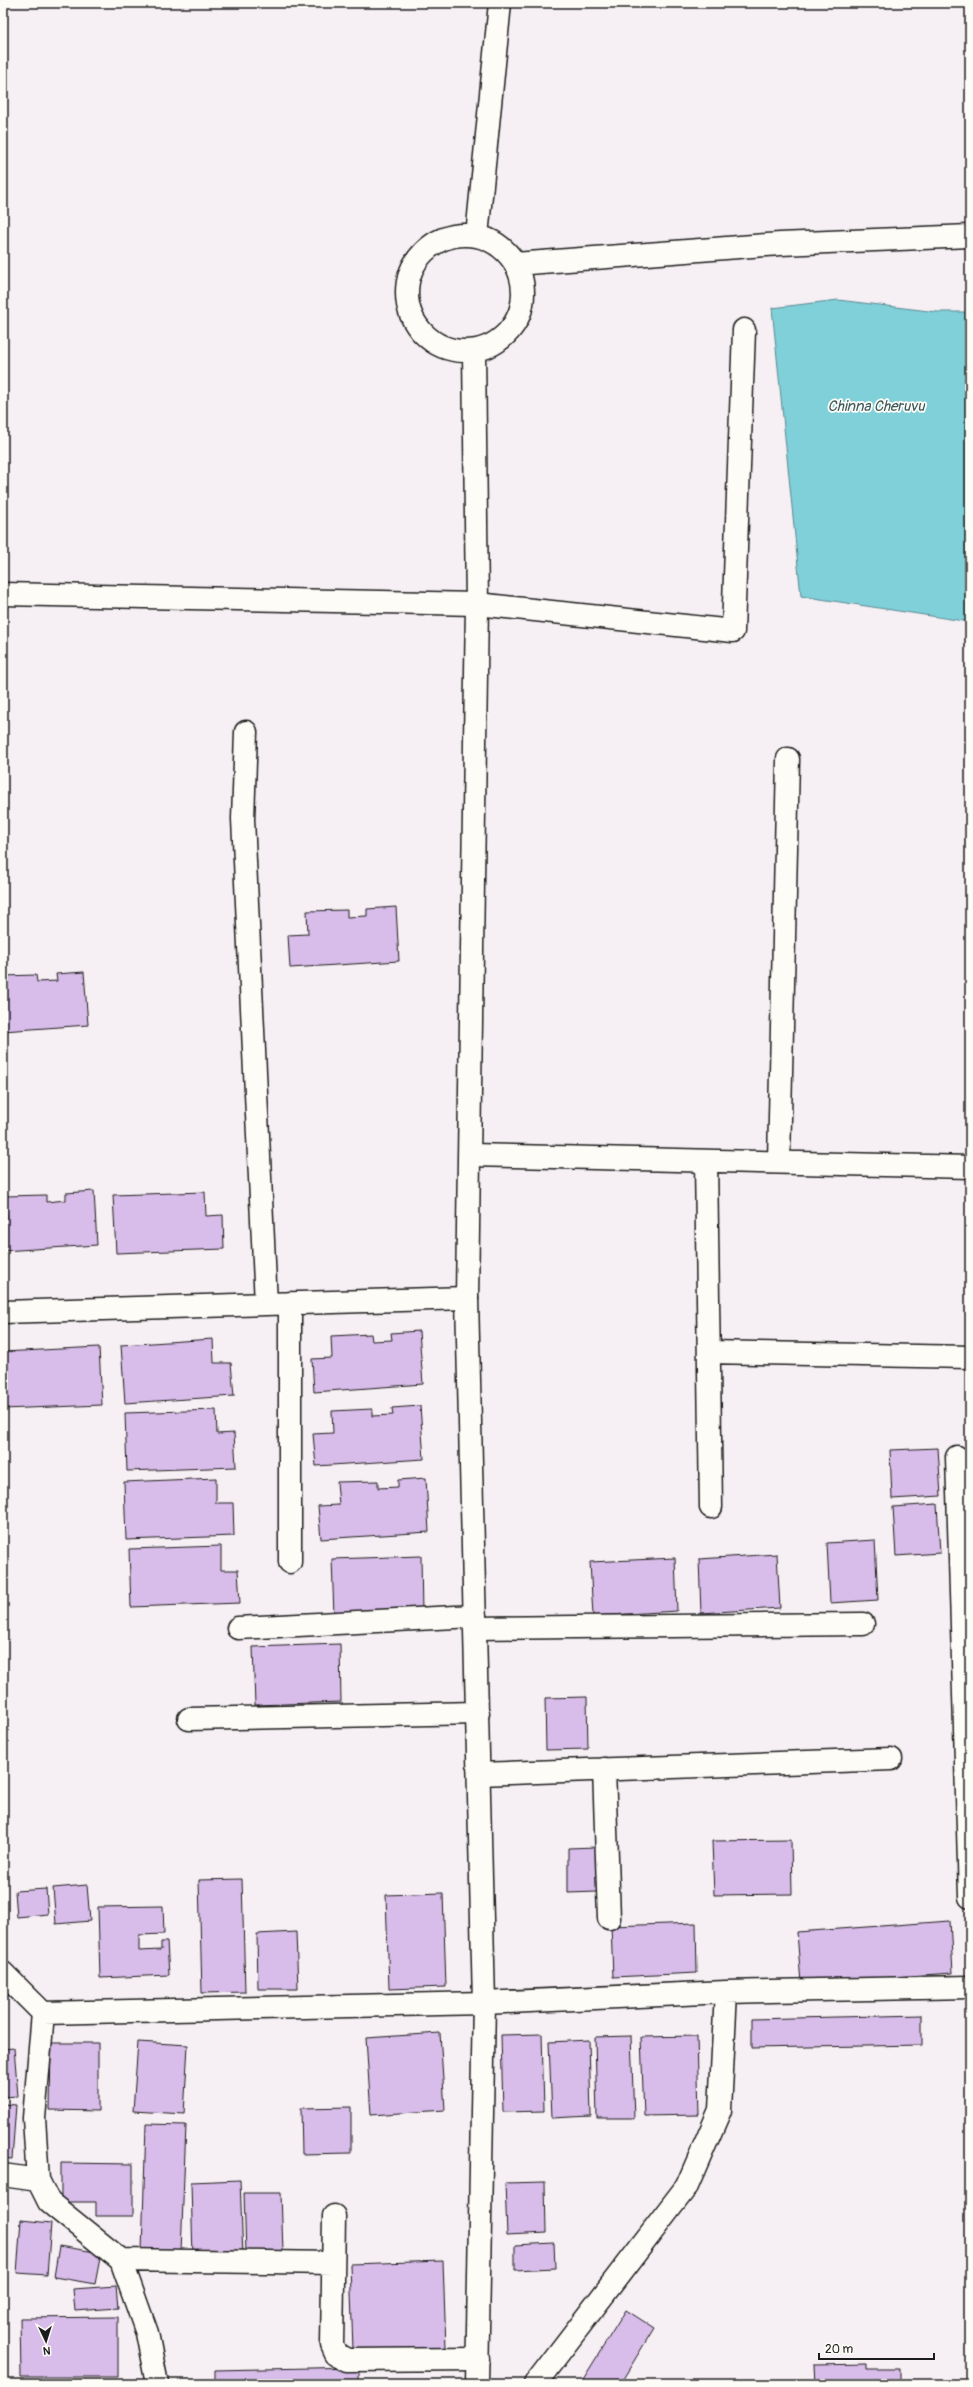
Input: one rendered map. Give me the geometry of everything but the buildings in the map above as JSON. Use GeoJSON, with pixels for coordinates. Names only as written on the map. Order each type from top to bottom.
{"type":"FeatureCollection","features":[{"type":"Feature","properties":{"kind":"street"},"geometry":{"type":"LineString","coordinates":[[477,236],[500,3]]}},
{"type":"Feature","properties":{"kind":"street"},"geometry":{"type":"LineString","coordinates":[[457,235],[477,236],[492,241],[506,251],[515,264],[522,282],[523,300],[517,318],[507,334],[497,341],[474,350],[456,350],[440,346],[425,336],[414,323],[410,313],[406,290],[410,270],[421,253],[438,241],[457,235]]}},
{"type":"Feature","properties":{"kind":"street"},"geometry":{"type":"LineString","coordinates":[[515,264],[780,244],[970,236]]}},
{"type":"Feature","properties":{"kind":"street"},"geometry":{"type":"LineString","coordinates":[[3,594],[477,604],[734,631],[744,330]]}},
{"type":"Feature","properties":{"kind":"street"},"geometry":{"type":"LineString","coordinates":[[474,350],[477,604],[468,1298],[484,2003],[477,2384]]}},
{"type":"Feature","properties":{"kind":"street"},"geometry":{"type":"LineString","coordinates":[[246,732],[243,819],[266,1304]]}},
{"type":"Feature","properties":{"kind":"street"},"geometry":{"type":"LineString","coordinates":[[779,1162],[788,759]]}},
{"type":"Feature","properties":{"kind":"street"},"geometry":{"type":"LineString","coordinates":[[470,1155],[970,1167]]}},
{"type":"Feature","properties":{"kind":"street"},"geometry":{"type":"LineString","coordinates":[[706,1161],[710,1508]]}},
{"type":"Feature","properties":{"kind":"street"},"geometry":{"type":"LineString","coordinates":[[3,1312],[468,1298]]}},
{"type":"Feature","properties":{"kind":"street"},"geometry":{"type":"LineString","coordinates":[[290,1304],[290,1562]]}},
{"type":"Feature","properties":{"kind":"street"},"geometry":{"type":"LineString","coordinates":[[709,1352],[970,1356]]}},
{"type":"Feature","properties":{"kind":"street"},"geometry":{"type":"LineString","coordinates":[[957,1456],[965,1530],[970,1896]]}},
{"type":"Feature","properties":{"kind":"street"},"geometry":{"type":"LineString","coordinates":[[238,1628],[475,1622],[863,1624]]}},
{"type":"Feature","properties":{"kind":"street"},"geometry":{"type":"LineString","coordinates":[[189,1720],[478,1713]]}},
{"type":"Feature","properties":{"kind":"street"},"geometry":{"type":"LineString","coordinates":[[479,1774],[891,1760]]}},
{"type":"Feature","properties":{"kind":"street"},"geometry":{"type":"LineString","coordinates":[[604,1769],[608,1918]]}},
{"type":"Feature","properties":{"kind":"street"},"geometry":{"type":"LineString","coordinates":[[3,1973],[43,2013],[484,2003],[726,1992],[970,1987]]}},
{"type":"Feature","properties":{"kind":"street"},"geometry":{"type":"LineString","coordinates":[[535,2384],[687,2186],[720,2110],[726,1992]]}},
{"type":"Feature","properties":{"kind":"street"},"geometry":{"type":"LineString","coordinates":[[43,2013],[34,2118],[38,2180],[49,2202],[121,2260],[147,2333],[157,2384]]}},
{"type":"Feature","properties":{"kind":"street"},"geometry":{"type":"LineString","coordinates":[[3,2175],[38,2180]]}},
{"type":"Feature","properties":{"kind":"street"},"geometry":{"type":"LineString","coordinates":[[334,2216],[332,2345],[336,2354],[348,2360],[478,2360]]}},
{"type":"Feature","properties":{"kind":"street"},"geometry":{"type":"LineString","coordinates":[[121,2260],[333,2263]]}},
{"type":"Feature","properties":{"kind":"water","name":"Chinna Cheruvu"},"geometry":{"type":"Polygon","coordinates":[[[838,300],[937,312],[970,312],[970,622],[801,596],[772,308],[838,300]]]}}]}
